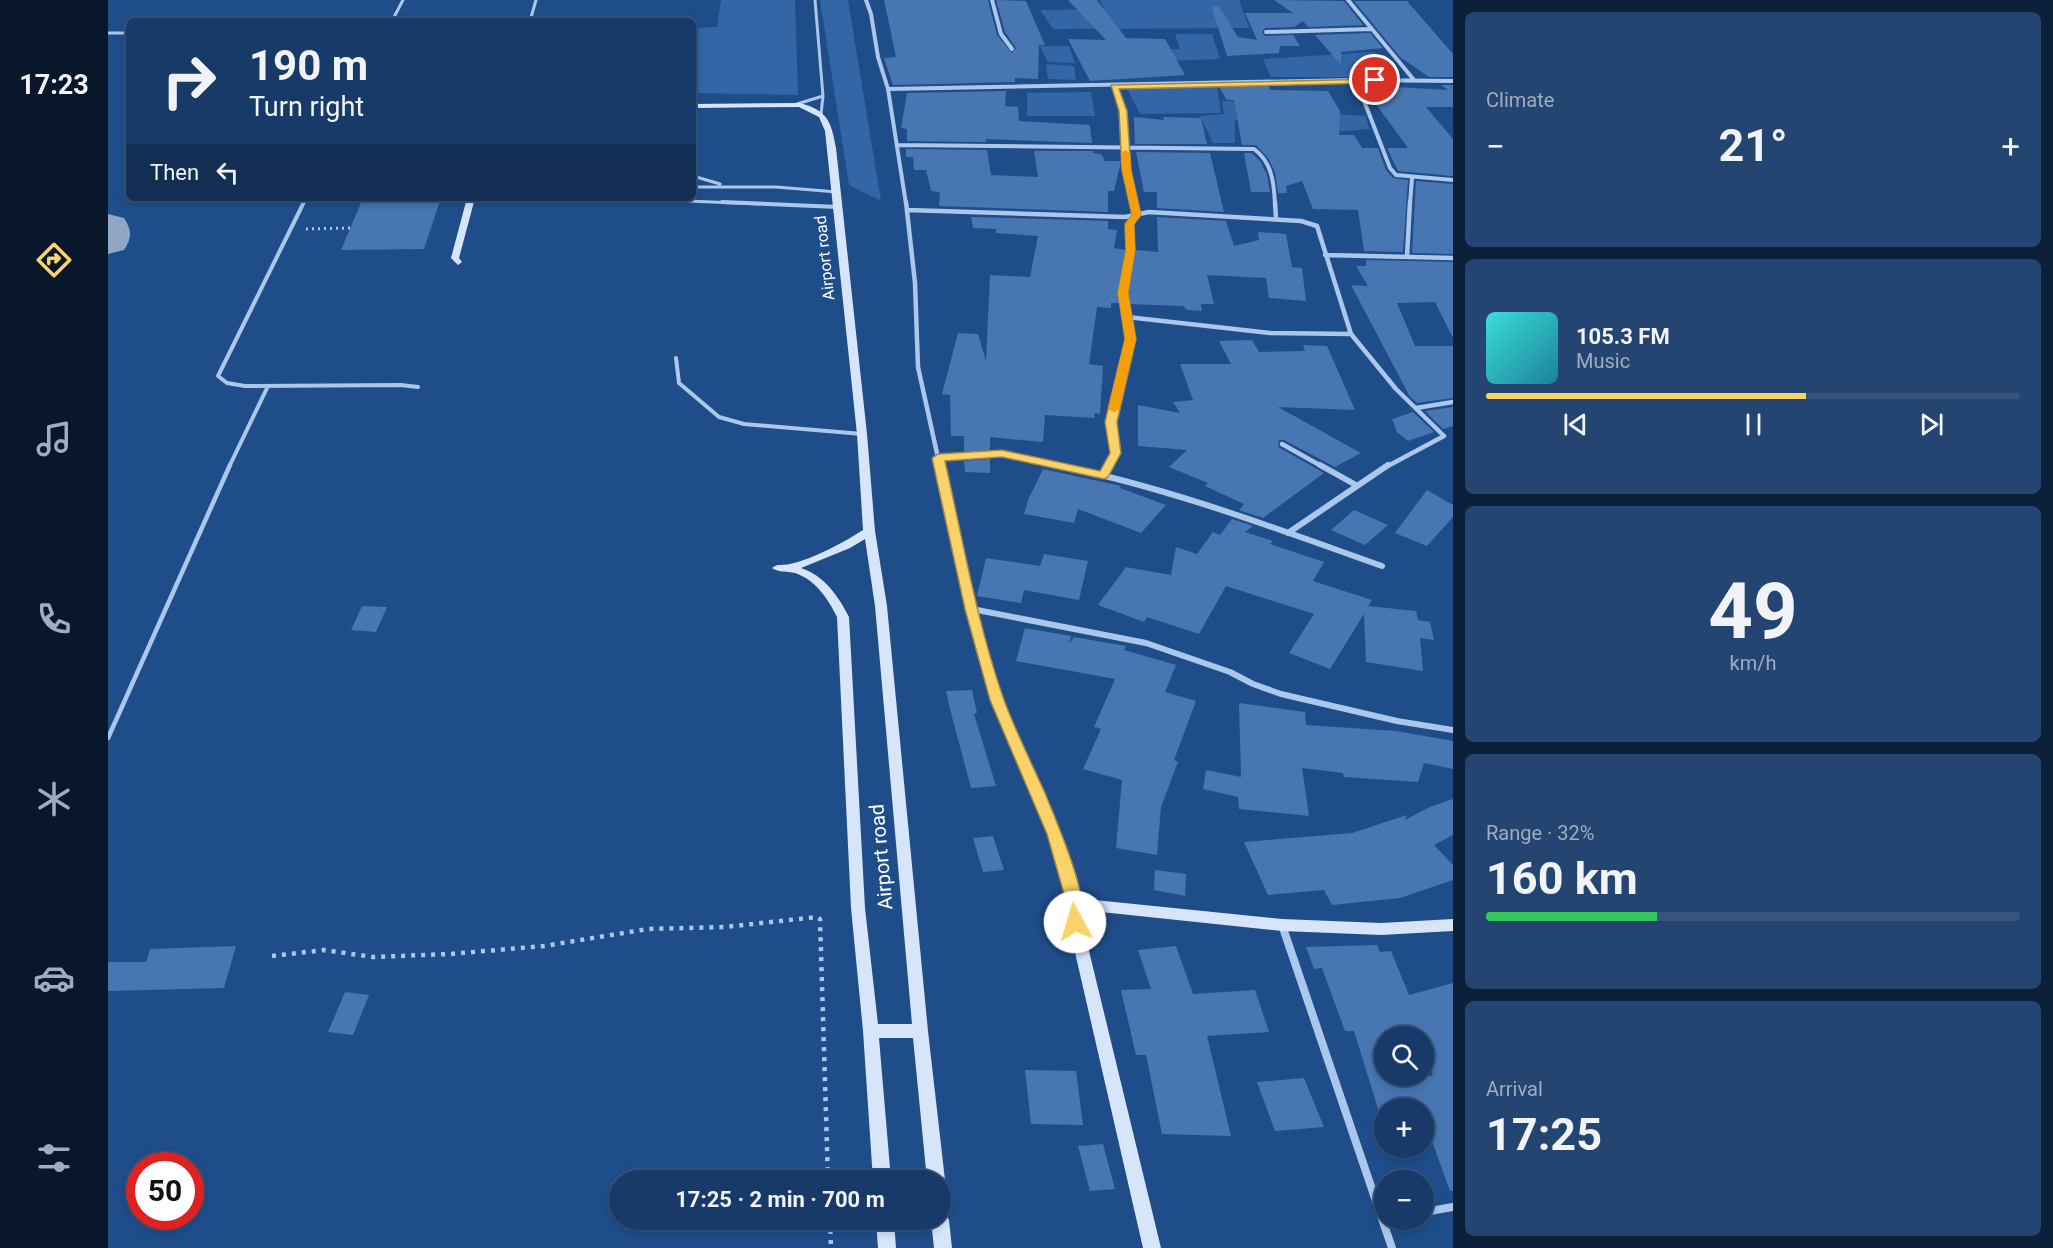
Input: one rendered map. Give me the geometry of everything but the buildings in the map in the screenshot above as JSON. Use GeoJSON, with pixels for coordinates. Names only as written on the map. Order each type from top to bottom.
{"type":"FeatureCollection","features":[{"type":"Feature","properties":{"kind":"main road"},"geometry":{"type":"LineString","coordinates":[[696,106],[794,104],[816,109],[821,114]]}},
{"type":"Feature","properties":{"kind":"main road","name":"Airport road"},"geometry":{"type":"LineString","coordinates":[[821,114],[826,119],[832,148],[837,192],[862,434],[869,531],[881,606],[935,1170]]}},
{"type":"Feature","properties":{"kind":"main road"},"geometry":{"type":"LineString","coordinates":[[458,262],[455,258],[470,201]]}},
{"type":"Feature","properties":{"kind":"main road"},"geometry":{"type":"LineString","coordinates":[[777,568],[793,567],[831,554],[869,531]]}},
{"type":"Feature","properties":{"kind":"main road","name":"Airport road"},"geometry":{"type":"LineString","coordinates":[[793,567],[824,586],[834,598],[843,616],[858,908],[871,1031],[881,1170]]}},
{"type":"Feature","properties":{"kind":"main road"},"geometry":{"type":"LineString","coordinates":[[1152,1248],[1075,922],[1075,904],[1282,925],[1381,929],[1453,925]]}},
{"type":"Feature","properties":{"kind":"main road"},"geometry":{"type":"LineString","coordinates":[[871,1031],[920,1031]]}},
{"type":"Feature","properties":{"kind":"main road"},"geometry":{"type":"LineString","coordinates":[[886,1230],[887,1248]]}},
{"type":"Feature","properties":{"kind":"main road"},"geometry":{"type":"LineString","coordinates":[[941,1230],[943,1248]]}},
{"type":"Feature","properties":{"kind":"street"},"geometry":{"type":"LineString","coordinates":[[866,0],[871,14],[878,57],[888,89],[907,210],[915,283],[918,367],[972,609],[997,700],[1055,834],[1075,904]]}},
{"type":"Feature","properties":{"kind":"street"},"geometry":{"type":"LineString","coordinates":[[992,0],[1001,34],[1012,49]]}},
{"type":"Feature","properties":{"kind":"street"},"geometry":{"type":"LineString","coordinates":[[1348,0],[1353,0]]}},
{"type":"Feature","properties":{"kind":"street"},"geometry":{"type":"LineString","coordinates":[[1348,0],[1372,29],[1380,43],[1414,80]]}},
{"type":"Feature","properties":{"kind":"street"},"geometry":{"type":"LineString","coordinates":[[1266,32],[1372,29]]}},
{"type":"Feature","properties":{"kind":"street"},"geometry":{"type":"LineString","coordinates":[[888,89],[1356,80],[1453,81]]}},
{"type":"Feature","properties":{"kind":"street"},"geometry":{"type":"LineString","coordinates":[[1356,80],[1390,168],[1396,175],[1453,180]]}},
{"type":"Feature","properties":{"kind":"street"},"geometry":{"type":"LineString","coordinates":[[1114,86],[1123,111],[1126,170],[1137,215]]}},
{"type":"Feature","properties":{"kind":"street"},"geometry":{"type":"LineString","coordinates":[[897,145],[1254,149],[1263,154],[1268,163],[1276,219]]}},
{"type":"Feature","properties":{"kind":"street"},"geometry":{"type":"LineString","coordinates":[[1407,256],[1412,178]]}},
{"type":"Feature","properties":{"kind":"street"},"geometry":{"type":"LineString","coordinates":[[907,210],[1125,217],[1149,213],[1276,219],[1308,222],[1317,226],[1351,334],[1396,389],[1444,436],[1436,442],[1408,453],[1356,485],[1288,533]]}},
{"type":"Feature","properties":{"kind":"street"},"geometry":{"type":"LineString","coordinates":[[1104,475],[1116,453],[1111,422],[1131,339],[1123,293],[1131,250],[1129,224],[1137,215]]}},
{"type":"Feature","properties":{"kind":"street"},"geometry":{"type":"LineString","coordinates":[[1325,255],[1453,258]]}},
{"type":"Feature","properties":{"kind":"street"},"geometry":{"type":"LineString","coordinates":[[1127,317],[1270,333],[1351,334]]}},
{"type":"Feature","properties":{"kind":"street"},"geometry":{"type":"LineString","coordinates":[[1416,408],[1453,402]]}},
{"type":"Feature","properties":{"kind":"street"},"geometry":{"type":"LineString","coordinates":[[1282,444],[1356,485]]}},
{"type":"Feature","properties":{"kind":"street"},"geometry":{"type":"LineString","coordinates":[[938,458],[1002,454],[1104,475],[1196,501],[1382,566]]}},
{"type":"Feature","properties":{"kind":"street"},"geometry":{"type":"LineString","coordinates":[[972,609],[1146,643],[1230,672],[1252,684],[1281,694],[1397,721],[1453,730]]}},
{"type":"Feature","properties":{"kind":"street"},"geometry":{"type":"LineString","coordinates":[[1282,925],[1374,1192]]}},
{"type":"Feature","properties":{"kind":"street"},"geometry":{"type":"LineString","coordinates":[[1434,1210],[1453,1207]]}},
{"type":"Feature","properties":{"kind":"street"},"geometry":{"type":"LineString","coordinates":[[1387,1230],[1392,1248]]}},
{"type":"Feature","properties":{"kind":"lane"},"geometry":{"type":"LineString","coordinates":[[393,18],[402,0]]}},
{"type":"Feature","properties":{"kind":"lane"},"geometry":{"type":"LineString","coordinates":[[531,18],[536,0]]}},
{"type":"Feature","properties":{"kind":"lane"},"geometry":{"type":"LineString","coordinates":[[815,0],[823,96],[821,114]]}},
{"type":"Feature","properties":{"kind":"lane"},"geometry":{"type":"LineString","coordinates":[[108,33],[126,33]]}},
{"type":"Feature","properties":{"kind":"lane"},"geometry":{"type":"LineString","coordinates":[[794,104],[805,103],[823,96]]}},
{"type":"Feature","properties":{"kind":"lane"},"geometry":{"type":"LineString","coordinates":[[696,177],[726,185]]}},
{"type":"Feature","properties":{"kind":"lane"},"geometry":{"type":"LineString","coordinates":[[696,187],[726,185],[837,192]]}},
{"type":"Feature","properties":{"kind":"lane"},"geometry":{"type":"LineString","coordinates":[[305,201],[218,376],[221,380],[233,385],[401,385],[417,387]]}},
{"type":"Feature","properties":{"kind":"lane"},"geometry":{"type":"LineString","coordinates":[[690,201],[838,207]]}},
{"type":"Feature","properties":{"kind":"lane"},"geometry":{"type":"LineString","coordinates":[[676,358],[679,383],[719,417],[755,425],[862,434]]}},
{"type":"Feature","properties":{"kind":"lane"},"geometry":{"type":"LineString","coordinates":[[108,738],[212,503],[268,386]]}},
{"type":"Feature","properties":{"kind":"path"},"geometry":{"type":"LineString","coordinates":[[291,229],[350,228]]}},
{"type":"Feature","properties":{"kind":"path"},"geometry":{"type":"LineString","coordinates":[[272,956],[324,950],[373,957],[450,954],[544,946],[648,929],[725,927],[817,917],[820,919],[828,1170]]}},
{"type":"Feature","properties":{"kind":"path"},"geometry":{"type":"LineString","coordinates":[[830,1230],[831,1248]]}},
{"type":"Feature","properties":{"kind":"shaded area"},"geometry":{"type":"Polygon","coordinates":[[[721,0],[795,0],[798,95],[696,93],[696,28],[717,27],[721,0]]]}},
{"type":"Feature","properties":{"kind":"shaded area"},"geometry":{"type":"Polygon","coordinates":[[[820,0],[848,0],[881,201],[849,185],[820,0]]]}},
{"type":"Feature","properties":{"kind":"shaded area"},"geometry":{"type":"Polygon","coordinates":[[[1100,0],[1239,0],[1249,28],[1053,29],[1040,10],[1101,9],[1110,21],[1100,0]]]}},
{"type":"Feature","properties":{"kind":"shaded area"},"geometry":{"type":"Polygon","coordinates":[[[1175,34],[1212,34],[1220,59],[1111,63],[1111,52],[1180,49],[1175,34]]]}},
{"type":"Feature","properties":{"kind":"shaded area"},"geometry":{"type":"Polygon","coordinates":[[[1040,46],[1069,46],[1075,63],[1048,62],[1040,46]]]}},
{"type":"Feature","properties":{"kind":"shaded area"},"geometry":{"type":"Polygon","coordinates":[[[1375,52],[1401,77],[1271,77],[1263,59],[1375,52]]]}},
{"type":"Feature","properties":{"kind":"shaded area"},"geometry":{"type":"Polygon","coordinates":[[[1046,64],[1074,66],[1076,80],[1048,79],[1046,64]]]}},
{"type":"Feature","properties":{"kind":"shaded area"},"geometry":{"type":"Polygon","coordinates":[[[1217,86],[1221,113],[1140,114],[1127,89],[1217,86]]]}},
{"type":"Feature","properties":{"kind":"shaded area"},"geometry":{"type":"Polygon","coordinates":[[[1091,92],[1095,116],[1027,116],[1027,93],[1091,92]]]}},
{"type":"Feature","properties":{"kind":"shaded area"},"geometry":{"type":"Polygon","coordinates":[[[1222,101],[1256,101],[1260,122],[1235,120],[1235,143],[1213,143],[1200,116],[1224,114],[1222,101]]]}},
{"type":"Feature","properties":{"kind":"shaded area"},"geometry":{"type":"Polygon","coordinates":[[[1311,113],[1366,116],[1369,129],[1320,133],[1311,113]]]}},
{"type":"Feature","properties":{"kind":"taxiway"},"geometry":{"type":"LineString","coordinates":[[108,228],[108,240]]}},
{"type":"Feature","properties":{"kind":"slow traffic"},"geometry":{"type":"LineString","coordinates":[[1114,409],[1116,393],[1131,339],[1123,293],[1131,250],[1129,224],[1137,215],[1126,170],[1125,153]]}},
{"type":"Feature","properties":{"kind":"route"},"geometry":{"type":"LineString","coordinates":[[1075,922],[1075,904],[1055,834],[997,700],[972,609],[938,458],[1002,454],[1104,475],[1116,453],[1111,422],[1116,393],[1131,339],[1123,293],[1131,250],[1129,224],[1137,215],[1126,170],[1123,111],[1114,86],[1375,80]]}}]}
